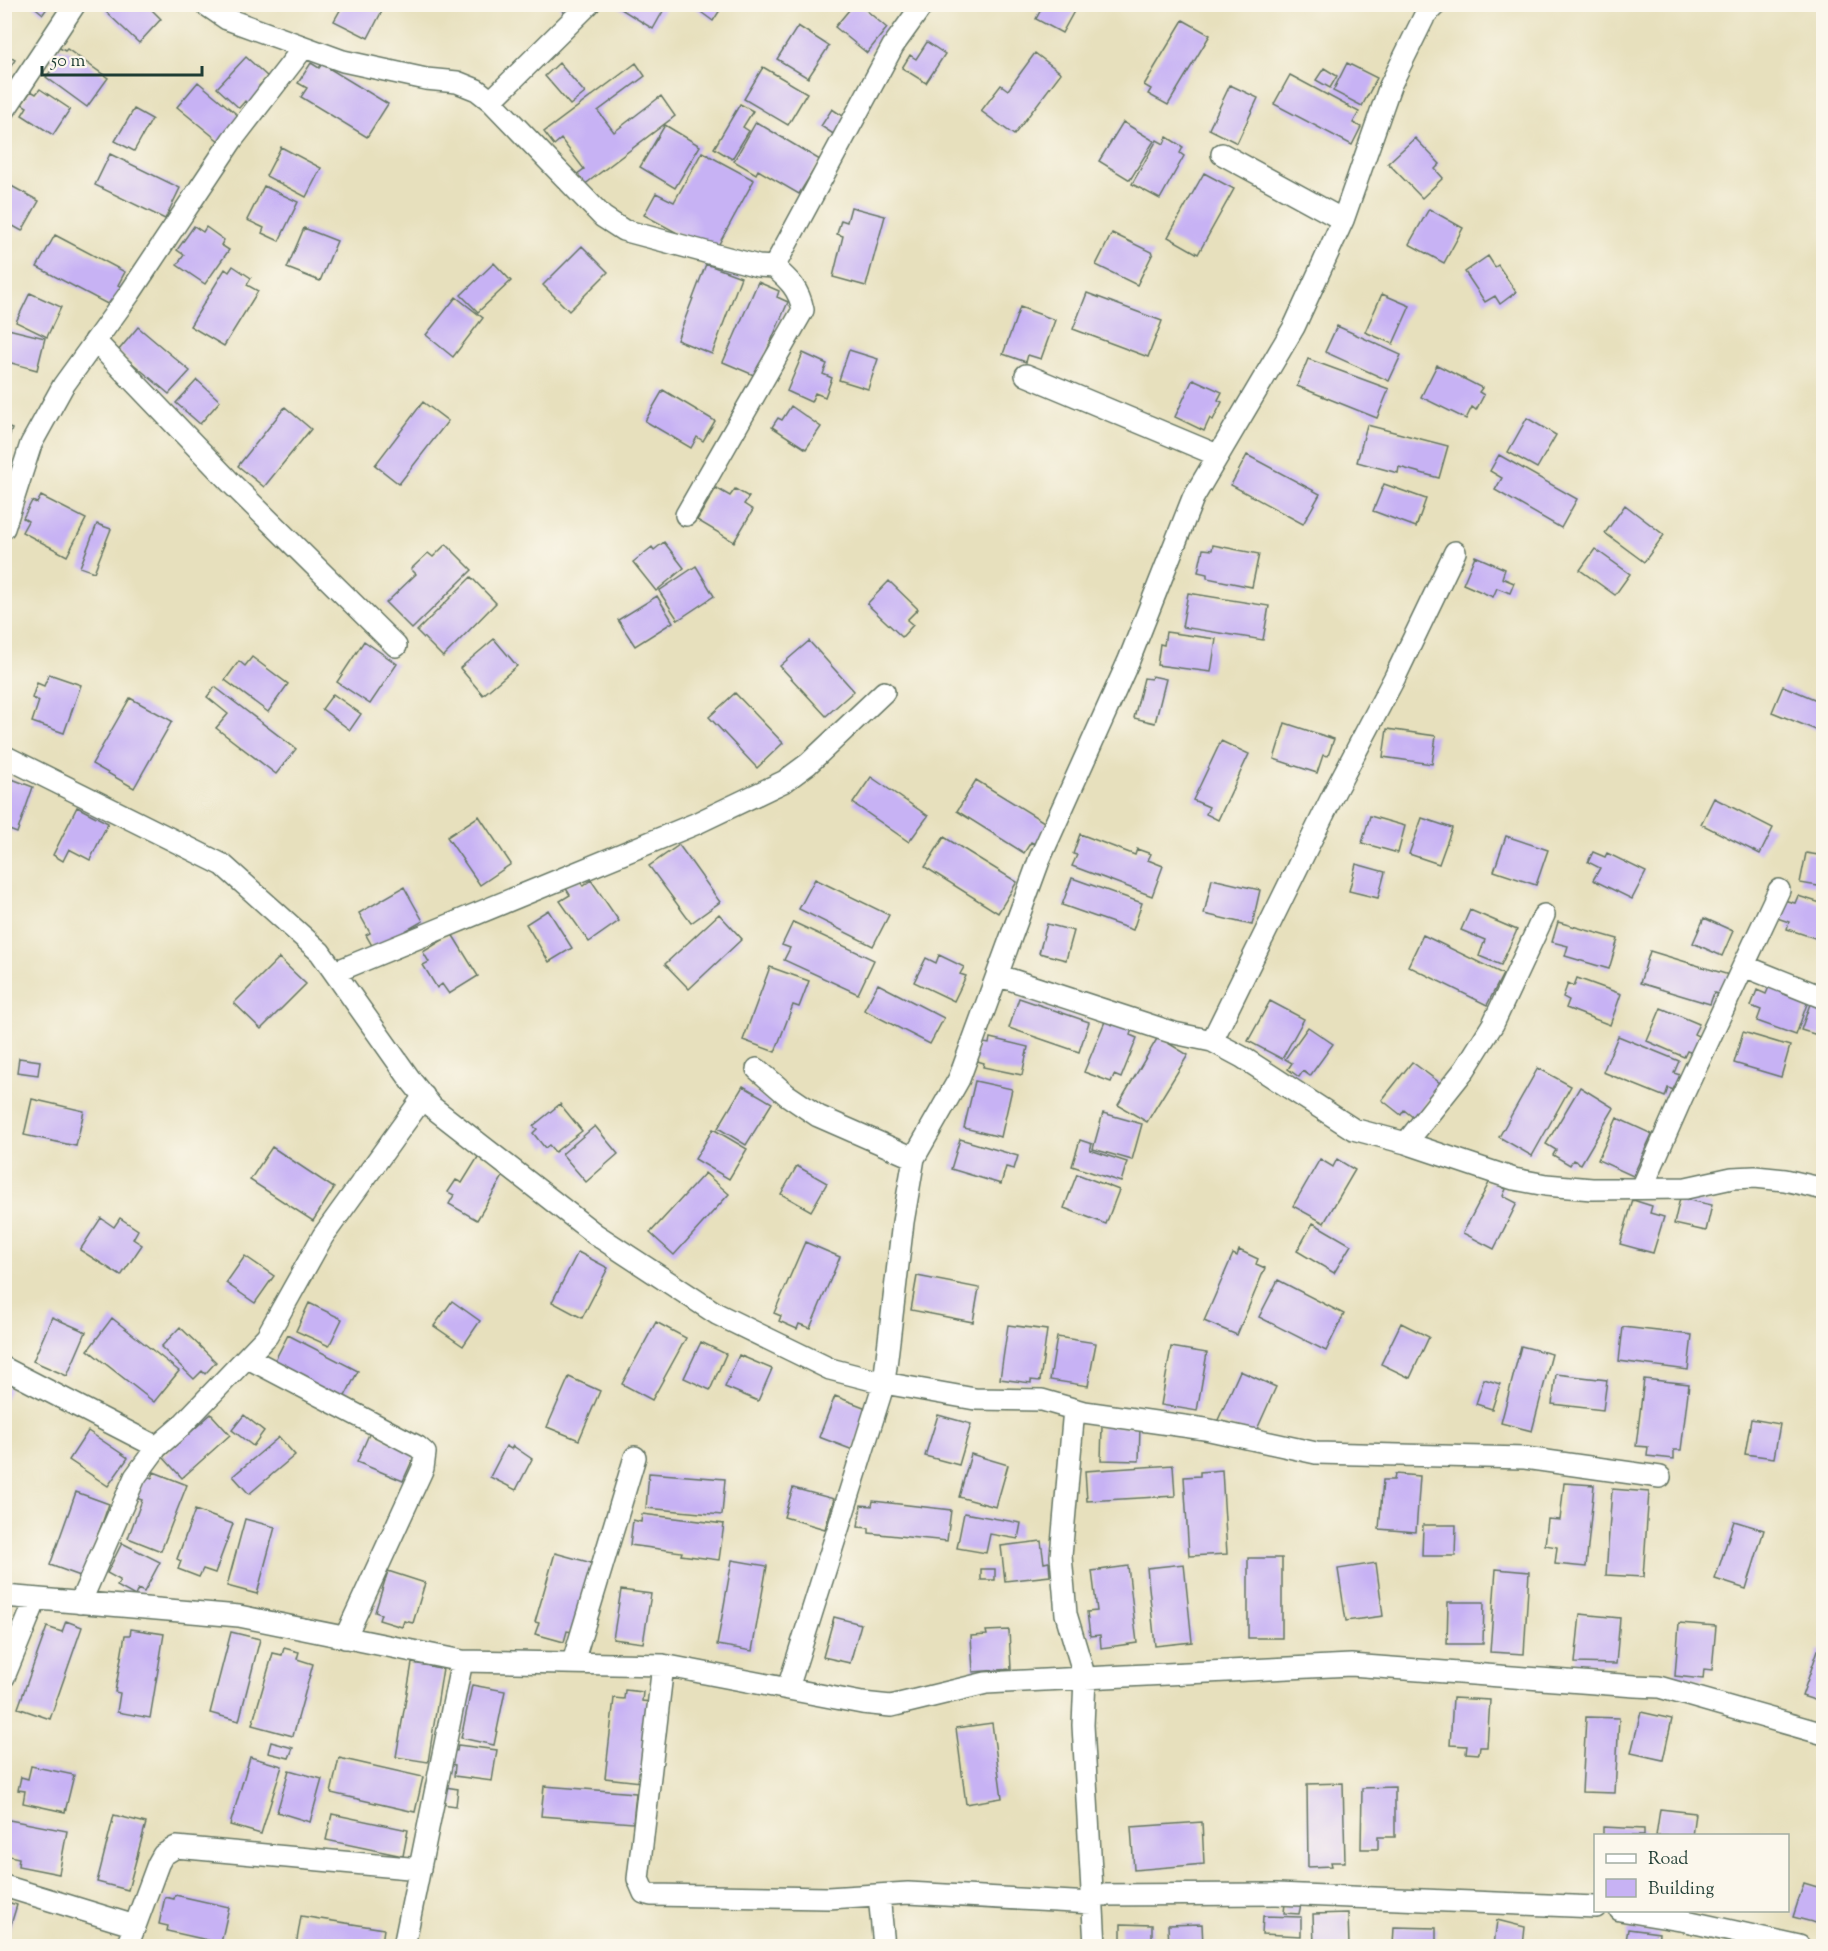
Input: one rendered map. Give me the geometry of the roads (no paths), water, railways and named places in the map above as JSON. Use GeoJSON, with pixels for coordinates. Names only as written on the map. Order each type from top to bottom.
{"type":"FeatureCollection","features":[{"type":"Feature","properties":{"kind":"street"},"geometry":{"type":"LineString","coordinates":[[4,111],[75,4]]}},
{"type":"Feature","properties":{"kind":"street"},"geometry":{"type":"LineString","coordinates":[[205,4],[227,19],[343,61],[426,79],[457,81],[477,90],[491,101],[603,217],[623,230],[758,266],[774,267],[794,284],[801,296],[803,310],[686,515]]}},
{"type":"Feature","properties":{"kind":"street"},"geometry":{"type":"LineString","coordinates":[[491,101],[589,4]]}},
{"type":"Feature","properties":{"kind":"street"},"geometry":{"type":"LineString","coordinates":[[774,267],[893,46],[923,4]]}},
{"type":"Feature","properties":{"kind":"street"},"geometry":{"type":"LineString","coordinates":[[788,1688],[884,1383],[903,1222],[914,1158],[959,1079],[1040,858],[1129,660],[1193,498],[1294,327],[1343,220],[1390,86],[1425,15],[1436,4]]}},
{"type":"Feature","properties":{"kind":"street"},"geometry":{"type":"LineString","coordinates":[[4,528],[31,444],[63,386],[232,140],[304,47]]}},
{"type":"Feature","properties":{"kind":"street"},"geometry":{"type":"LineString","coordinates":[[1222,154],[1343,220]]}},
{"type":"Feature","properties":{"kind":"street"},"geometry":{"type":"LineString","coordinates":[[95,341],[240,492],[396,646]]}},
{"type":"Feature","properties":{"kind":"street"},"geometry":{"type":"LineString","coordinates":[[1026,375],[1217,455]]}},
{"type":"Feature","properties":{"kind":"street"},"geometry":{"type":"LineString","coordinates":[[1212,1041],[1340,781],[1395,677],[1455,552]]}},
{"type":"Feature","properties":{"kind":"street"},"geometry":{"type":"LineString","coordinates":[[335,972],[674,833],[785,782],[808,764],[884,692]]}},
{"type":"Feature","properties":{"kind":"street"},"geometry":{"type":"LineString","coordinates":[[4,756],[223,865],[320,952],[432,1107],[594,1234],[717,1314],[830,1369],[884,1383],[975,1399],[1042,1400],[1128,1420],[1205,1429],[1316,1453],[1525,1458],[1660,1477]]}},
{"type":"Feature","properties":{"kind":"street"},"geometry":{"type":"LineString","coordinates":[[1642,1188],[1779,890]]}},
{"type":"Feature","properties":{"kind":"street"},"geometry":{"type":"LineString","coordinates":[[1406,1143],[1465,1069],[1493,1024],[1544,915]]}},
{"type":"Feature","properties":{"kind":"street"},"geometry":{"type":"LineString","coordinates":[[1744,966],[1824,998]]}},
{"type":"Feature","properties":{"kind":"street"},"geometry":{"type":"LineString","coordinates":[[997,975],[1174,1033],[1212,1041],[1242,1057],[1353,1129],[1406,1143],[1514,1179],[1569,1187],[1686,1188],[1732,1178],[1755,1177],[1785,1180],[1824,1189]]}},
{"type":"Feature","properties":{"kind":"street"},"geometry":{"type":"LineString","coordinates":[[757,1069],[787,1095],[818,1116],[914,1158]]}},
{"type":"Feature","properties":{"kind":"street"},"geometry":{"type":"LineString","coordinates":[[80,1603],[135,1477],[157,1447],[180,1427],[267,1336],[323,1236],[423,1096]]}},
{"type":"Feature","properties":{"kind":"street"},"geometry":{"type":"LineString","coordinates":[[248,1358],[418,1447],[424,1453],[423,1468],[345,1638]]}},
{"type":"Feature","properties":{"kind":"street"},"geometry":{"type":"LineString","coordinates":[[4,1368],[157,1447]]}},
{"type":"Feature","properties":{"kind":"street"},"geometry":{"type":"LineString","coordinates":[[1074,1409],[1060,1556],[1066,1614],[1085,1678],[1083,1725],[1095,1947]]}},
{"type":"Feature","properties":{"kind":"street"},"geometry":{"type":"LineString","coordinates":[[573,1662],[635,1457]]}},
{"type":"Feature","properties":{"kind":"street"},"geometry":{"type":"LineString","coordinates":[[4,1596],[239,1616],[462,1660],[663,1665],[862,1703],[891,1706],[986,1683],[1351,1665],[1659,1688],[1824,1734]]}},
{"type":"Feature","properties":{"kind":"street"},"geometry":{"type":"LineString","coordinates":[[4,1677],[36,1599]]}},
{"type":"Feature","properties":{"kind":"street"},"geometry":{"type":"LineString","coordinates":[[404,1947],[462,1660]]}},
{"type":"Feature","properties":{"kind":"street"},"geometry":{"type":"LineString","coordinates":[[663,1665],[638,1879],[644,1893],[651,1895],[828,1898],[908,1893],[1092,1899],[1277,1894],[1594,1907]]}},
{"type":"Feature","properties":{"kind":"street"},"geometry":{"type":"LineString","coordinates":[[127,1947],[158,1864],[163,1855],[176,1847],[420,1869]]}},
{"type":"Feature","properties":{"kind":"street"},"geometry":{"type":"LineString","coordinates":[[4,1886],[135,1926]]}},
{"type":"Feature","properties":{"kind":"street"},"geometry":{"type":"LineString","coordinates":[[879,1895],[884,1947]]}},
{"type":"Feature","properties":{"kind":"street"},"geometry":{"type":"LineString","coordinates":[[1627,1912],[1686,1921],[1799,1947]]}}]}
